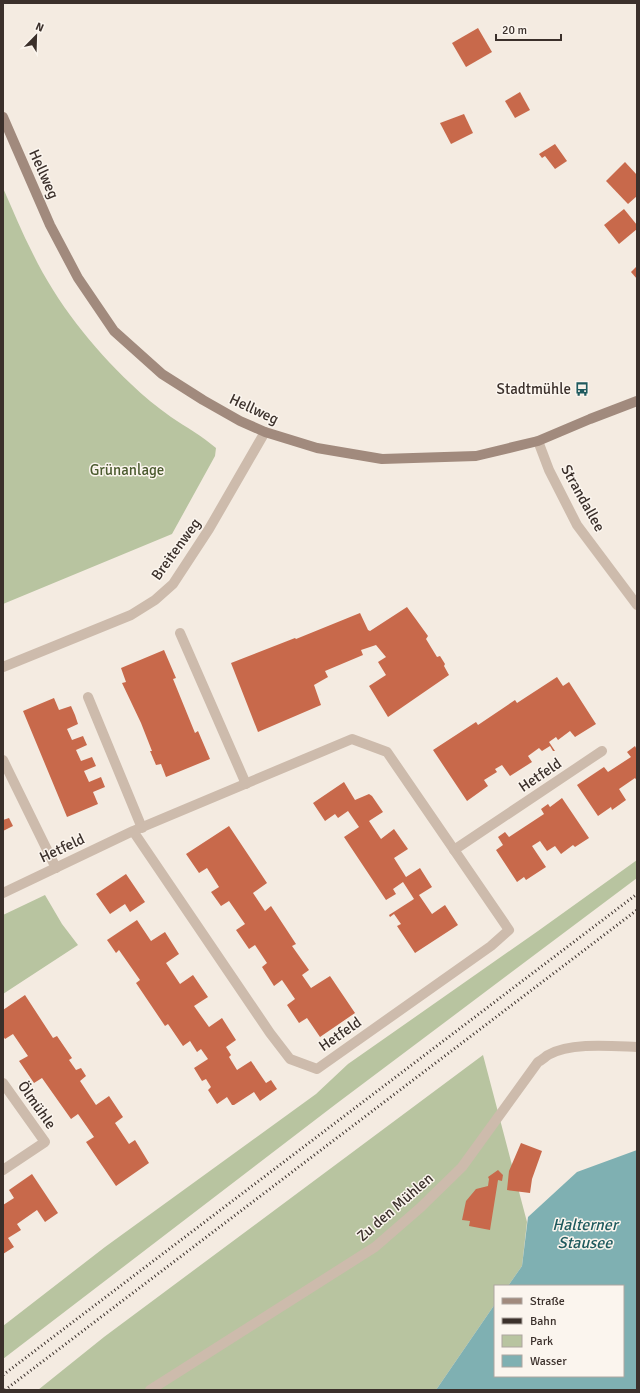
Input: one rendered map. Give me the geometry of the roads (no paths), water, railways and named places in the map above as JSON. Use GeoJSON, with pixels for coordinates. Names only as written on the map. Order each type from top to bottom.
{"type":"FeatureCollection","features":[{"type":"Feature","properties":{"kind":"street","name":"Hellweg"},"geometry":{"type":"LineString","coordinates":[[3,117],[50,225],[78,278],[114,331],[162,374],[240,421],[265,432],[317,448],[382,460],[476,456],[538,441],[637,401]]}},
{"type":"Feature","properties":{"kind":"street","name":"Breitenweg"},"geometry":{"type":"LineString","coordinates":[[3,667],[131,615],[155,600],[173,584],[209,529],[265,432]]}},
{"type":"Feature","properties":{"kind":"street","name":"Strandallee"},"geometry":{"type":"LineString","coordinates":[[538,441],[549,470],[577,525],[637,605]]}},
{"type":"Feature","properties":{"kind":"street"},"geometry":{"type":"LineString","coordinates":[[180,633],[246,784]]}},
{"type":"Feature","properties":{"kind":"street"},"geometry":{"type":"LineString","coordinates":[[88,697],[138,829]]}},
{"type":"Feature","properties":{"kind":"street","name":"Hetfeld"},"geometry":{"type":"LineString","coordinates":[[3,893],[138,829],[352,739],[387,752],[510,930],[491,946],[317,1069],[290,1059],[270,1033],[138,829]]}},
{"type":"Feature","properties":{"kind":"street","name":"Hetfeld"},"geometry":{"type":"LineString","coordinates":[[454,850],[602,751]]}},
{"type":"Feature","properties":{"kind":"street"},"geometry":{"type":"LineString","coordinates":[[3,760],[56,868]]}},
{"type":"Feature","properties":{"kind":"street","name":"Zu den Mühlen"},"geometry":{"type":"LineString","coordinates":[[150,1390],[375,1247],[420,1208],[462,1167],[538,1062],[549,1054],[561,1049],[590,1046],[637,1047]]}},
{"type":"Feature","properties":{"kind":"street","name":"Ölmühle"},"geometry":{"type":"LineString","coordinates":[[3,1083],[44,1142],[3,1170]]}},
{"type":"Feature","properties":{"kind":"water","name":"Halterner Stausee"},"geometry":{"type":"Polygon","coordinates":[[[637,1150],[637,1390],[436,1390],[494,1305],[494,1377],[624,1377],[624,1285],[509,1285],[522,1266],[528,1217],[577,1172],[637,1150]]]}},
{"type":"Feature","properties":{"kind":"railway"},"geometry":{"type":"LineString","coordinates":[[3,1375],[637,894]]}},
{"type":"Feature","properties":{"kind":"railway"},"geometry":{"type":"LineString","coordinates":[[5,1390],[637,910]]}},
{"type":"Feature","properties":{"kind":"place","name":"Stadtmühle"},"geometry":{"type":"Point","coordinates":[582,389]}},
{"type":"Feature","properties":{"kind":"park label","name":"Grünanlage"},"geometry":{"type":"Point","coordinates":[127,470]}}]}
